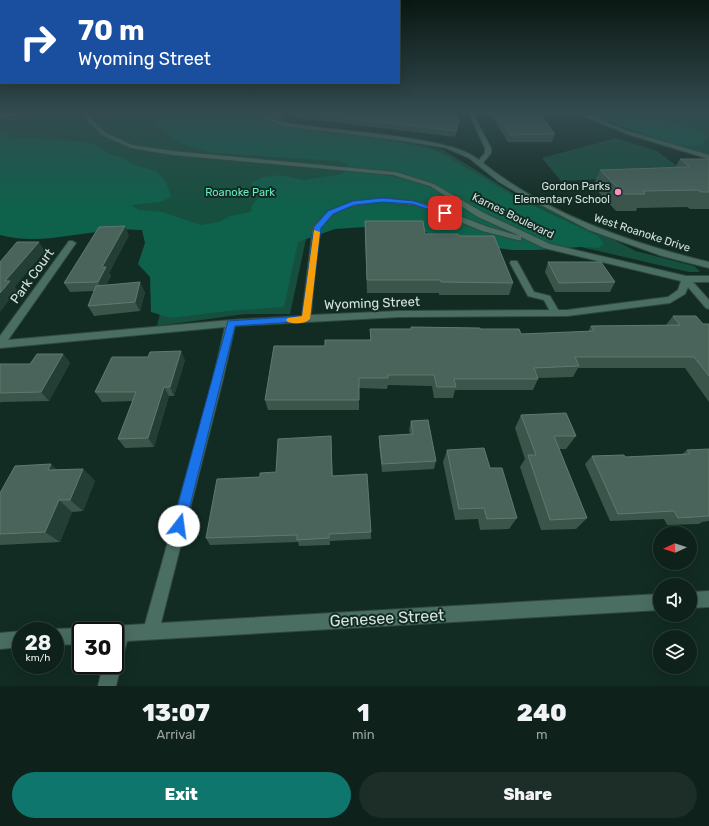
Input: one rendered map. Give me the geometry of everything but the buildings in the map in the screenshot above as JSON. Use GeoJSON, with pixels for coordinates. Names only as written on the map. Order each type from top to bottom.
{"type":"FeatureCollection","features":[{"type":"Feature","properties":{"kind":"street","name":"Karnes Boulevard"},"geometry":{"type":"LineString","coordinates":[[127,144],[173,153],[344,168],[394,174],[432,185],[481,215],[547,246],[686,279]]}},
{"type":"Feature","properties":{"kind":"street","name":"West Roanoke Drive"},"geometry":{"type":"LineString","coordinates":[[436,144],[460,151],[480,163],[501,181],[518,191],[592,228],[665,254],[709,265]]}},
{"type":"Feature","properties":{"kind":"street"},"geometry":{"type":"LineString","coordinates":[[480,163],[488,153],[486,144]]}},
{"type":"Feature","properties":{"kind":"street"},"geometry":{"type":"LineString","coordinates":[[666,144],[709,157]]}},
{"type":"Feature","properties":{"kind":"street"},"geometry":{"type":"LineString","coordinates":[[306,319],[317,227],[331,213],[353,203],[383,200],[414,203],[431,207],[485,230],[547,246]]}},
{"type":"Feature","properties":{"kind":"street","name":"Park Court"},"geometry":{"type":"LineString","coordinates":[[0,344],[72,243]]}},
{"type":"Feature","properties":{"kind":"street"},"geometry":{"type":"LineString","coordinates":[[514,263],[531,294],[547,298],[556,313]]}},
{"type":"Feature","properties":{"kind":"street"},"geometry":{"type":"LineString","coordinates":[[686,279],[709,279]]}},
{"type":"Feature","properties":{"kind":"street"},"geometry":{"type":"LineString","coordinates":[[686,279],[709,306]]}},
{"type":"Feature","properties":{"kind":"street","name":"Wyoming Street"},"geometry":{"type":"LineString","coordinates":[[0,344],[231,323],[399,314],[556,313],[670,300],[682,292],[686,279]]}},
{"type":"Feature","properties":{"kind":"street"},"geometry":{"type":"LineString","coordinates":[[151,632],[218,379],[231,323]]}},
{"type":"Feature","properties":{"kind":"street"},"geometry":{"type":"LineString","coordinates":[[697,600],[709,599]]}},
{"type":"Feature","properties":{"kind":"street","name":"Genesee Street"},"geometry":{"type":"LineString","coordinates":[[124,634],[653,602]]}},
{"type":"Feature","properties":{"kind":"street"},"geometry":{"type":"LineString","coordinates":[[0,641],[12,640]]}},
{"type":"Feature","properties":{"kind":"street"},"geometry":{"type":"LineString","coordinates":[[107,686],[110,674]]}},
{"type":"Feature","properties":{"kind":"green space","name":"Roanoke Park"},"geometry":{"type":"Polygon","coordinates":[[[0,144],[93,144],[110,154],[122,157],[134,165],[156,171],[166,182],[171,197],[160,202],[131,205],[139,210],[162,212],[201,225],[219,222],[230,216],[251,212],[252,205],[259,197],[253,191],[251,183],[264,177],[279,175],[304,180],[343,174],[348,164],[338,161],[215,153],[184,144],[408,144],[437,151],[521,200],[598,236],[604,244],[599,248],[581,247],[511,250],[445,241],[414,227],[395,225],[335,229],[298,242],[284,307],[228,311],[171,318],[151,312],[150,277],[138,264],[145,243],[142,230],[105,231],[45,239],[15,238],[0,235],[0,144]]]}},
{"type":"Feature","properties":{"kind":"green space","name":"Roanoke Park"},"geometry":{"type":"Polygon","coordinates":[[[36,144],[415,144],[443,150],[513,193],[560,213],[636,251],[694,266],[700,271],[689,272],[568,244],[527,228],[309,225],[290,314],[245,314],[157,326],[178,236],[0,177],[36,144]]]}},
{"type":"Feature","properties":{"kind":"green space"},"geometry":{"type":"Polygon","coordinates":[[[594,144],[635,144],[657,151],[689,175],[561,181],[542,158],[594,144]]]}},
{"type":"Feature","properties":{"kind":"green space"},"geometry":{"type":"Polygon","coordinates":[[[671,144],[709,144],[709,155],[671,144]]]}},
{"type":"Feature","properties":{"kind":"green space"},"geometry":{"type":"Polygon","coordinates":[[[677,144],[702,144],[693,146],[677,144]]]}},
{"type":"Feature","properties":{"kind":"slow traffic"},"geometry":{"type":"LineString","coordinates":[[291,320],[306,319],[317,232]]}},
{"type":"Feature","properties":{"kind":"place","name":"Gordon Parks Elementary School"},"geometry":{"type":"Point","coordinates":[618,192]}},
{"type":"Feature","properties":{"kind":"route"},"geometry":{"type":"LineString","coordinates":[[179,526],[218,379],[231,323],[306,319],[317,227],[331,213],[353,203],[383,200],[414,203],[431,207],[445,213]]}}]}
